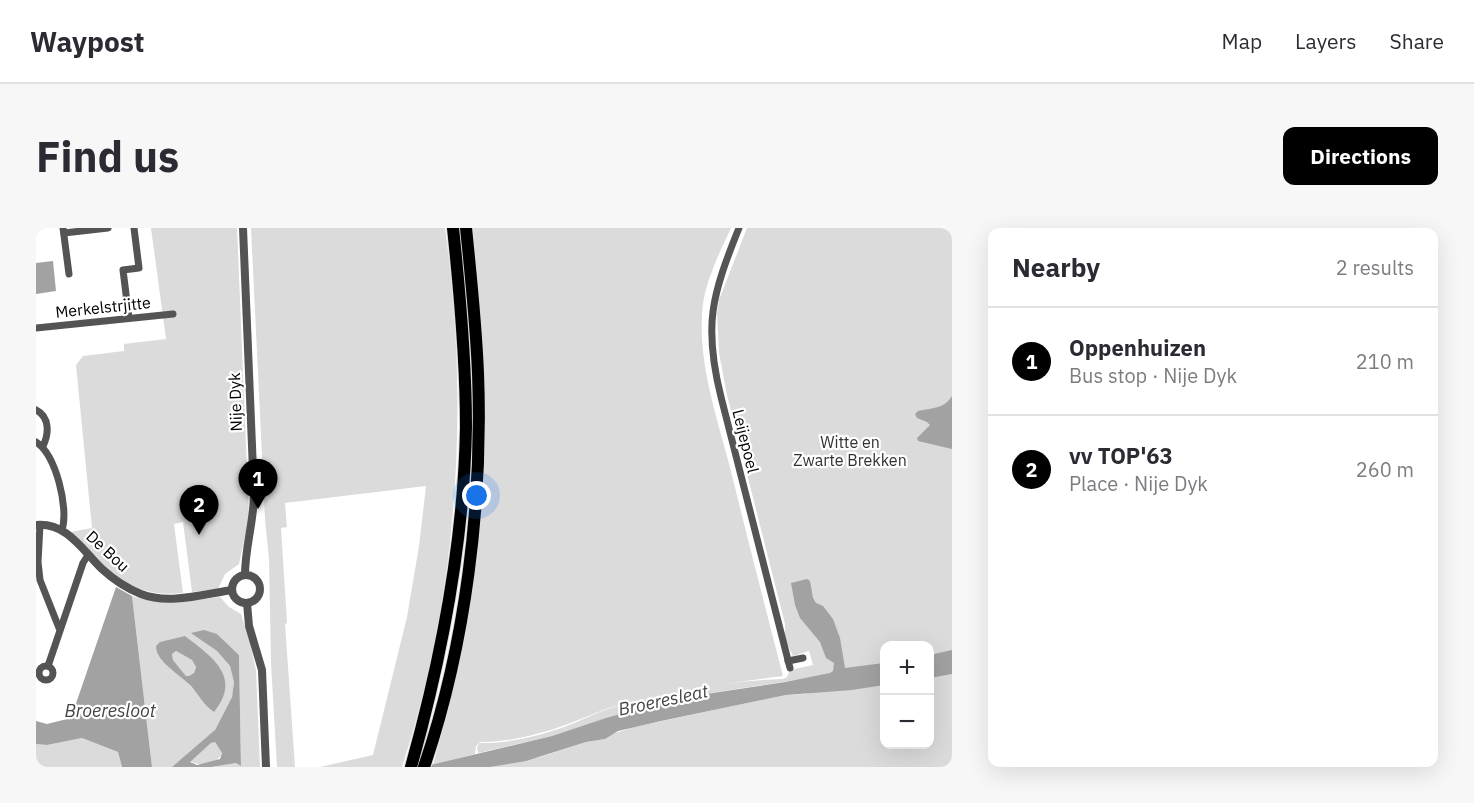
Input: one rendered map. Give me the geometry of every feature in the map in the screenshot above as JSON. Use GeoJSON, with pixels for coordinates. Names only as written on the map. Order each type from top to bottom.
{"type":"FeatureCollection","features":[{"type":"Feature","properties":{"kind":"highway"},"geometry":{"type":"LineString","coordinates":[[411,767],[431,694],[443,637],[457,546],[463,481],[466,427],[464,348],[453,228]]}},
{"type":"Feature","properties":{"kind":"highway"},"geometry":{"type":"LineString","coordinates":[[425,765],[459,625],[471,552],[478,463],[476,341],[466,228]]}},
{"type":"Feature","properties":{"kind":"street"},"geometry":{"type":"LineString","coordinates":[[69,274],[63,231],[108,228]]}},
{"type":"Feature","properties":{"kind":"street"},"geometry":{"type":"LineString","coordinates":[[129,318],[123,270],[139,268],[134,228]]}},
{"type":"Feature","properties":{"kind":"street","name":"Nije Dyk"},"geometry":{"type":"LineString","coordinates":[[243,228],[254,494],[254,511],[248,539],[245,574]]}},
{"type":"Feature","properties":{"kind":"street","name":"Leijepoel"},"geometry":{"type":"LineString","coordinates":[[740,228],[725,264],[712,309],[713,359],[789,664],[804,658]]}},
{"type":"Feature","properties":{"kind":"street","name":"Merkelstrjitte"},"geometry":{"type":"LineString","coordinates":[[36,328],[173,314]]}},
{"type":"Feature","properties":{"kind":"street"},"geometry":{"type":"LineString","coordinates":[[36,410],[44,416],[47,429],[47,437],[39,444],[56,471],[64,516],[62,530]]}},
{"type":"Feature","properties":{"kind":"street"},"geometry":{"type":"LineString","coordinates":[[38,525],[40,580],[59,628]]}},
{"type":"Feature","properties":{"kind":"street","name":"De Bou"},"geometry":{"type":"LineString","coordinates":[[38,525],[62,530],[70,535],[118,582],[148,596],[188,597],[232,590]]}},
{"type":"Feature","properties":{"kind":"street"},"geometry":{"type":"LineString","coordinates":[[48,666],[59,628],[88,555]]}},
{"type":"Feature","properties":{"kind":"street"},"geometry":{"type":"LineString","coordinates":[[245,574],[255,578],[261,588],[256,599],[247,603],[236,599],[232,590],[235,580],[245,574]]}},
{"type":"Feature","properties":{"kind":"street"},"geometry":{"type":"LineString","coordinates":[[247,603],[249,627],[262,670],[266,767]]}},
{"type":"Feature","properties":{"kind":"green space"},"geometry":{"type":"Polygon","coordinates":[[[151,228],[237,228],[249,518],[239,564],[225,574],[218,589],[192,592],[183,522],[174,524],[183,593],[164,594],[132,586],[107,569],[70,532],[92,528],[76,365],[83,356],[124,351],[124,344],[166,339],[151,228]]]}},
{"type":"Feature","properties":{"kind":"green space"},"geometry":{"type":"Polygon","coordinates":[[[251,228],[445,228],[453,296],[457,364],[454,500],[447,568],[436,635],[421,702],[402,767],[320,767],[373,755],[407,617],[426,486],[285,503],[287,527],[281,528],[295,767],[277,767],[271,663],[269,559],[265,519],[251,228]]]}},
{"type":"Feature","properties":{"kind":"green space"},"geometry":{"type":"Polygon","coordinates":[[[472,228],[731,228],[705,292],[702,315],[703,353],[715,411],[783,676],[699,688],[609,708],[534,735],[480,742],[476,746],[475,754],[433,765],[464,633],[474,566],[480,498],[483,363],[472,228]]]}},
{"type":"Feature","properties":{"kind":"green space","name":"Witte en Zwarte Brekken"},"geometry":{"type":"Polygon","coordinates":[[[747,228],[952,228],[952,767],[490,767],[540,757],[586,742],[605,739],[612,734],[634,727],[786,695],[807,694],[808,678],[673,699],[552,736],[478,753],[479,743],[522,739],[564,727],[605,710],[632,702],[718,685],[783,679],[787,677],[790,670],[813,665],[809,651],[793,656],[785,640],[785,624],[727,395],[719,353],[717,313],[719,300],[747,228]]]}},
{"type":"Feature","properties":{"kind":"green space"},"geometry":{"type":"Polygon","coordinates":[[[132,596],[166,601],[220,597],[229,607],[241,614],[250,643],[256,670],[260,767],[211,767],[236,763],[241,766],[239,655],[217,634],[192,633],[217,651],[230,666],[234,682],[232,697],[209,737],[172,767],[152,767],[132,596]],[[185,636],[162,660],[187,682],[205,705],[214,712],[185,636]]]}},
{"type":"Feature","properties":{"kind":"green space"},"geometry":{"type":"Polygon","coordinates":[[[176,651],[192,660],[196,667],[194,673],[189,677],[173,660],[172,654],[176,651]]]}},
{"type":"Feature","properties":{"kind":"green space"},"geometry":{"type":"Polygon","coordinates":[[[82,738],[118,752],[122,767],[36,767],[36,744],[47,745],[82,738]]]}},
{"type":"Feature","properties":{"kind":"green space"},"geometry":{"type":"Polygon","coordinates":[[[215,742],[222,753],[217,760],[203,764],[190,761],[211,743],[215,742]]]}},
{"type":"Feature","properties":{"kind":"water"},"geometry":{"type":"Polygon","coordinates":[[[53,261],[56,291],[36,294],[36,263],[53,261]]]}},
{"type":"Feature","properties":{"kind":"water"},"geometry":{"type":"Polygon","coordinates":[[[952,396],[952,449],[918,441],[917,438],[930,425],[917,418],[915,414],[918,411],[941,406],[952,396]]]}},
{"type":"Feature","properties":{"kind":"water"},"geometry":{"type":"Polygon","coordinates":[[[807,579],[810,581],[816,603],[823,606],[833,619],[840,638],[845,668],[880,664],[880,686],[786,695],[661,721],[618,731],[605,739],[586,742],[526,761],[490,767],[422,767],[552,736],[673,699],[830,673],[833,671],[834,663],[826,658],[820,642],[800,618],[791,583],[807,579]]]}},
{"type":"Feature","properties":{"kind":"water","name":"Broeresloot"},"geometry":{"type":"Polygon","coordinates":[[[116,587],[132,596],[152,767],[122,767],[118,752],[82,738],[47,745],[36,744],[36,721],[47,724],[71,718],[116,587]]]}},
{"type":"Feature","properties":{"kind":"water"},"geometry":{"type":"Polygon","coordinates":[[[204,630],[217,634],[239,655],[241,766],[236,763],[211,767],[172,767],[215,730],[232,697],[234,682],[230,666],[217,651],[191,633],[204,630]],[[215,742],[211,743],[190,762],[197,765],[220,759],[222,753],[215,742]]]}},
{"type":"Feature","properties":{"kind":"water"},"geometry":{"type":"Polygon","coordinates":[[[185,636],[205,651],[220,668],[225,688],[222,700],[214,712],[191,686],[161,659],[156,648],[160,642],[185,636]],[[176,651],[172,654],[173,660],[186,676],[194,673],[196,667],[192,660],[176,651]]]}},
{"type":"Feature","properties":{"kind":"water"},"geometry":{"type":"Polygon","coordinates":[[[952,650],[952,674],[934,677],[934,654],[952,650]]]}},
{"type":"Feature","properties":{"kind":"place","name":"Oppenhuizen"},"geometry":{"type":"Point","coordinates":[258,509]}},
{"type":"Feature","properties":{"kind":"place","name":"vv TOP'63"},"geometry":{"type":"Point","coordinates":[199,535]}},
{"type":"Feature","properties":{"kind":"water label","name":"Broeresleat"},"geometry":{"type":"Point","coordinates":[663,700]}}]}
